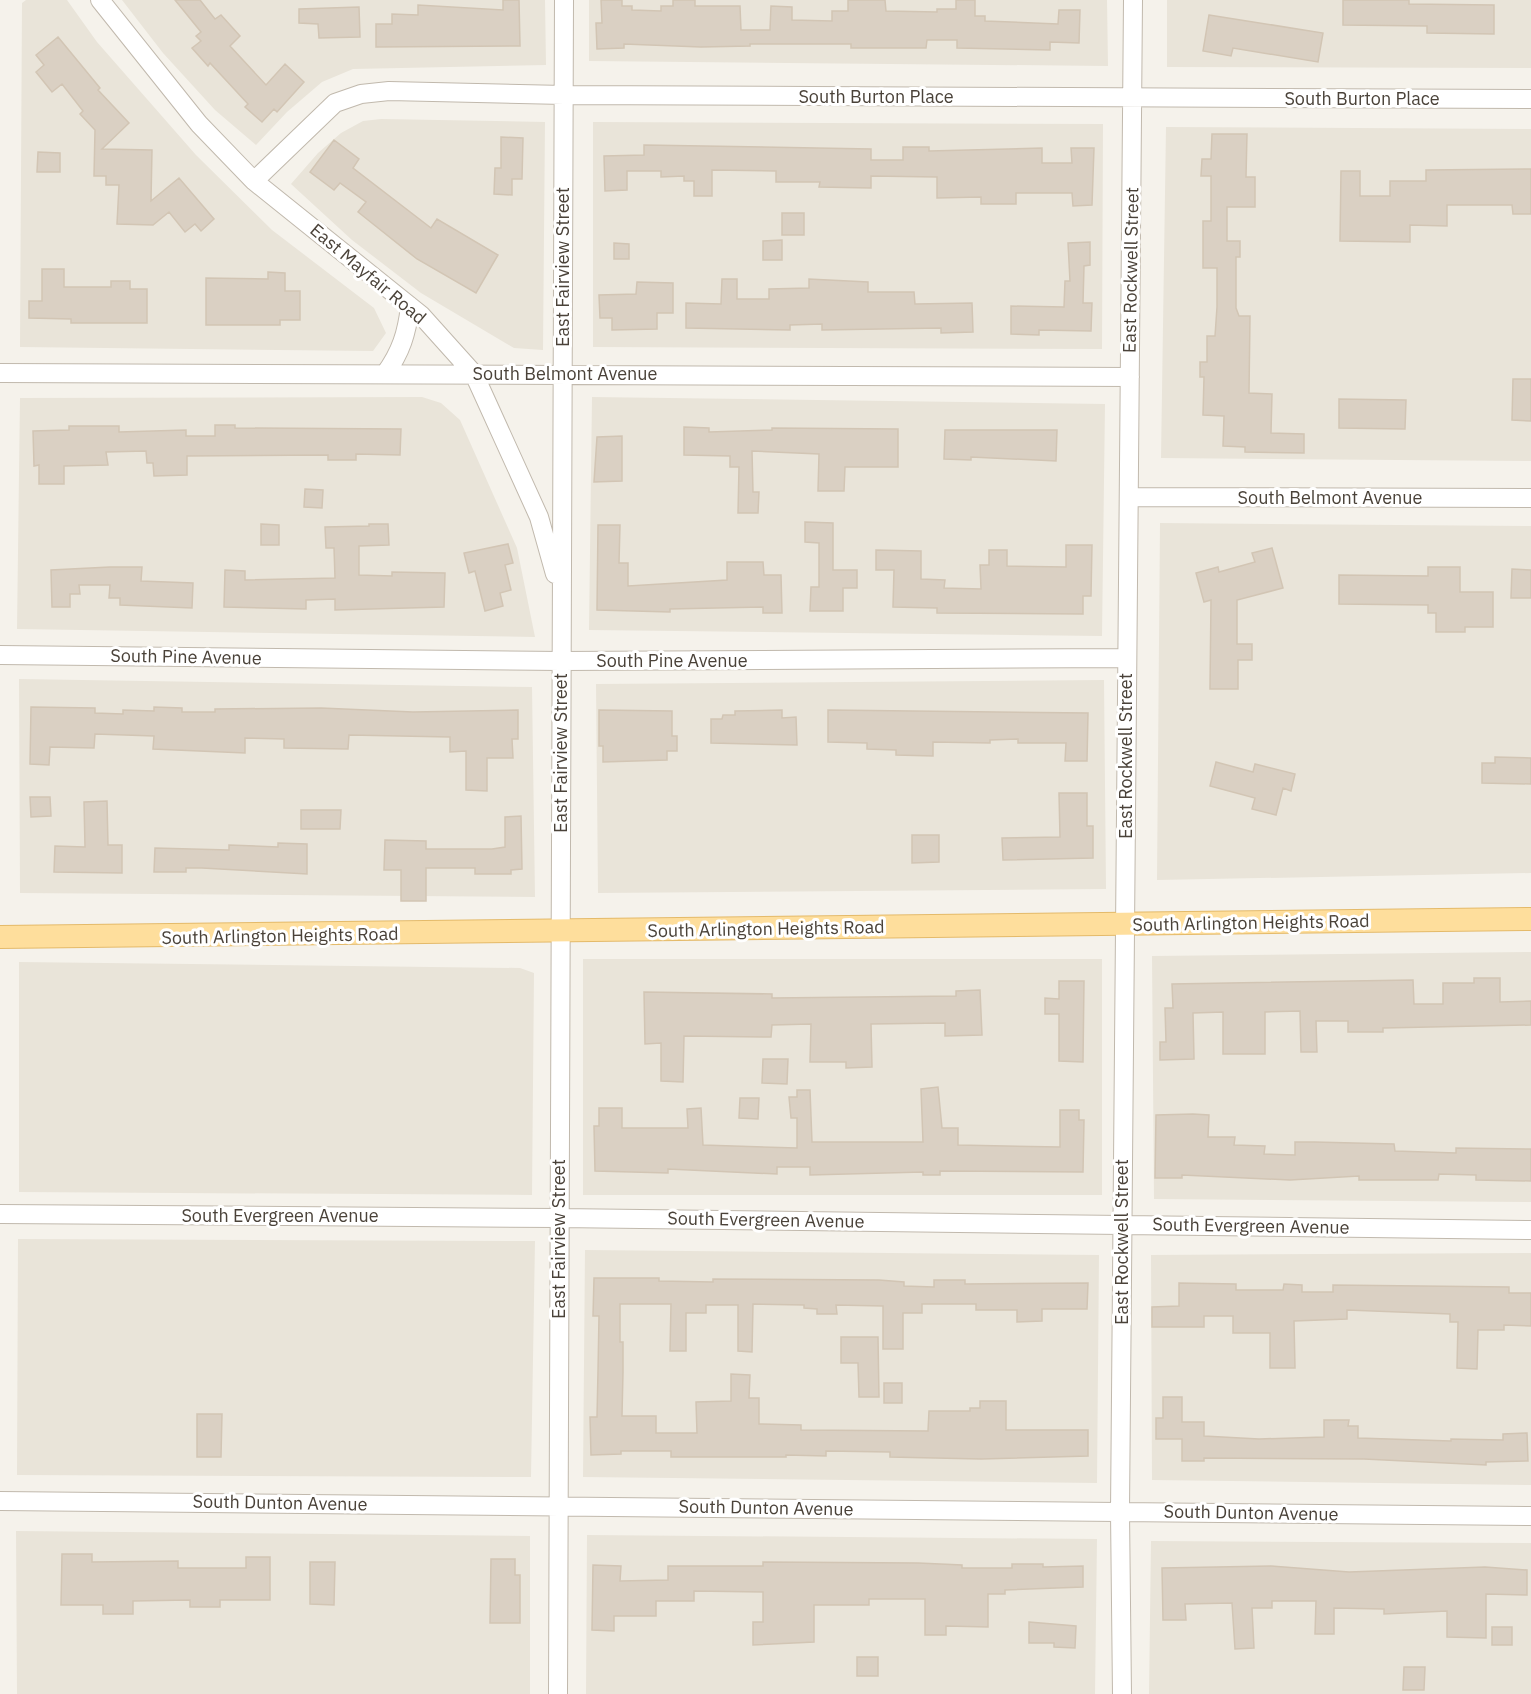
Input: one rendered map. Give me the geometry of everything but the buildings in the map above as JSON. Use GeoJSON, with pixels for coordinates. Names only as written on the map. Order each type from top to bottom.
{"type":"FeatureCollection","features":[{"type":"Feature","properties":{"kind":"main road","name":"South Arlington Heights Road"},"geometry":{"type":"LineString","coordinates":[[0,937],[1531,919]]}},
{"type":"Feature","properties":{"kind":"street","name":"East Mayfair Road"},"geometry":{"type":"LineString","coordinates":[[100,0],[199,124],[254,181],[410,306],[474,374],[539,517],[561,595]]}},
{"type":"Feature","properties":{"kind":"street","name":"East Fairview Street"},"geometry":{"type":"LineString","coordinates":[[558,1694],[564,0]]}},
{"type":"Feature","properties":{"kind":"street","name":"East Rockwell Street"},"geometry":{"type":"LineString","coordinates":[[1122,1694],[1120,1512],[1133,0]]}},
{"type":"Feature","properties":{"kind":"street","name":"South Burton Place"},"geometry":{"type":"LineString","coordinates":[[254,181],[335,103],[361,94],[389,91],[564,95],[1531,99]]}},
{"type":"Feature","properties":{"kind":"street"},"geometry":{"type":"LineString","coordinates":[[385,374],[398,356],[404,339],[410,306]]}},
{"type":"Feature","properties":{"kind":"street","name":"South Belmont Avenue"},"geometry":{"type":"LineString","coordinates":[[0,373],[1130,377]]}},
{"type":"Feature","properties":{"kind":"street","name":"South Belmont Avenue"},"geometry":{"type":"LineString","coordinates":[[1129,497],[1531,498]]}},
{"type":"Feature","properties":{"kind":"street","name":"South Pine Avenue"},"geometry":{"type":"LineString","coordinates":[[0,655],[561,661],[1127,658]]}},
{"type":"Feature","properties":{"kind":"street","name":"South Evergreen Avenue"},"geometry":{"type":"LineString","coordinates":[[0,1214],[559,1218],[1531,1230]]}},
{"type":"Feature","properties":{"kind":"street","name":"South Dunton Avenue"},"geometry":{"type":"LineString","coordinates":[[0,1501],[1531,1516]]}},
{"type":"Feature","properties":{"kind":"shaded area"},"geometry":{"type":"Polygon","coordinates":[[[26,0],[67,0],[97,42],[196,155],[272,230],[374,308],[386,333],[373,351],[20,347],[22,3],[26,0]]]}},
{"type":"Feature","properties":{"kind":"shaded area"},"geometry":{"type":"Polygon","coordinates":[[[122,0],[545,0],[546,65],[353,69],[322,82],[287,112],[256,145],[215,110],[163,53],[122,0]]]}},
{"type":"Feature","properties":{"kind":"shaded area"},"geometry":{"type":"Polygon","coordinates":[[[589,0],[1107,0],[1108,66],[589,61],[589,0]]]}},
{"type":"Feature","properties":{"kind":"shaded area"},"geometry":{"type":"Polygon","coordinates":[[[1167,0],[1531,0],[1531,68],[1167,67],[1167,0]]]}},
{"type":"Feature","properties":{"kind":"shaded area"},"geometry":{"type":"Polygon","coordinates":[[[381,119],[545,122],[543,350],[514,348],[421,293],[352,240],[291,184],[318,153],[341,133],[363,121],[381,119]]]}},
{"type":"Feature","properties":{"kind":"shaded area"},"geometry":{"type":"Polygon","coordinates":[[[593,122],[1103,124],[1102,349],[593,347],[593,122]]]}},
{"type":"Feature","properties":{"kind":"shaded area"},"geometry":{"type":"Polygon","coordinates":[[[1166,127],[1531,129],[1531,461],[1161,458],[1166,127]]]}},
{"type":"Feature","properties":{"kind":"shaded area"},"geometry":{"type":"Polygon","coordinates":[[[422,397],[441,403],[460,420],[517,548],[535,637],[17,629],[20,398],[422,397]]]}},
{"type":"Feature","properties":{"kind":"shaded area"},"geometry":{"type":"Polygon","coordinates":[[[592,397],[1105,404],[1102,636],[589,630],[592,397]]]}},
{"type":"Feature","properties":{"kind":"shaded area"},"geometry":{"type":"Polygon","coordinates":[[[1160,523],[1531,526],[1531,873],[1157,880],[1160,523]]]}},
{"type":"Feature","properties":{"kind":"shaded area"},"geometry":{"type":"Polygon","coordinates":[[[19,679],[532,687],[535,897],[20,893],[19,679]]]}},
{"type":"Feature","properties":{"kind":"shaded area"},"geometry":{"type":"Polygon","coordinates":[[[1104,680],[1106,889],[598,893],[596,684],[1104,680]]]}},
{"type":"Feature","properties":{"kind":"shaded area"},"geometry":{"type":"Polygon","coordinates":[[[1531,952],[1531,1202],[1154,1199],[1152,956],[1531,952]]]}},
{"type":"Feature","properties":{"kind":"shaded area"},"geometry":{"type":"Polygon","coordinates":[[[583,959],[1102,959],[1102,1195],[583,1195],[583,959]]]}},
{"type":"Feature","properties":{"kind":"shaded area"},"geometry":{"type":"Polygon","coordinates":[[[19,962],[520,968],[534,973],[532,1195],[19,1192],[19,962]]]}},
{"type":"Feature","properties":{"kind":"shaded area"},"geometry":{"type":"Polygon","coordinates":[[[18,1239],[535,1241],[531,1477],[17,1475],[18,1239]]]}},
{"type":"Feature","properties":{"kind":"shaded area"},"geometry":{"type":"Polygon","coordinates":[[[585,1250],[1099,1255],[1097,1483],[583,1477],[585,1250]]]}},
{"type":"Feature","properties":{"kind":"shaded area"},"geometry":{"type":"Polygon","coordinates":[[[1531,1253],[1531,1485],[1152,1480],[1151,1255],[1531,1253]]]}},
{"type":"Feature","properties":{"kind":"shaded area"},"geometry":{"type":"Polygon","coordinates":[[[16,1531],[530,1536],[530,1694],[17,1694],[16,1531]]]}},
{"type":"Feature","properties":{"kind":"shaded area"},"geometry":{"type":"Polygon","coordinates":[[[587,1535],[1097,1539],[1095,1694],[586,1694],[587,1535]]]}},
{"type":"Feature","properties":{"kind":"shaded area"},"geometry":{"type":"Polygon","coordinates":[[[1151,1541],[1531,1543],[1531,1694],[1149,1694],[1151,1541]]]}}]}
